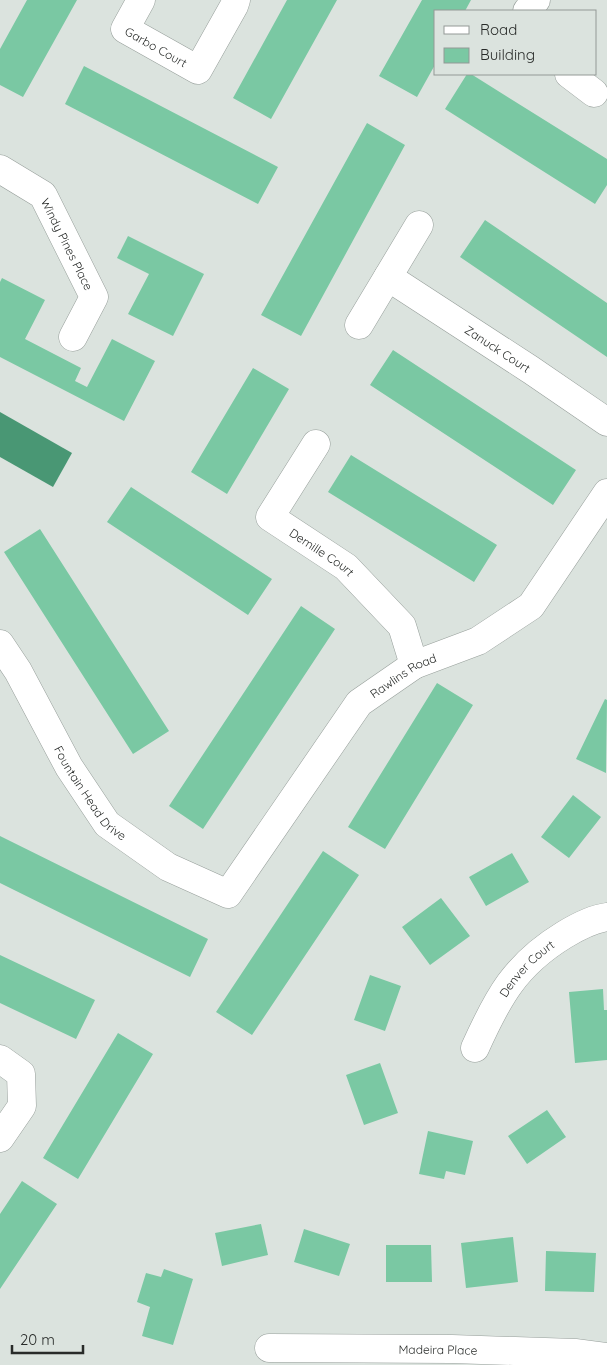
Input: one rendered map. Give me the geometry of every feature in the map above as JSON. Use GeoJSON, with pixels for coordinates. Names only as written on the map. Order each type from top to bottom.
{"type":"FeatureCollection","features":[{"type":"Feature","properties":{"kind":"street","name":"Garbo Court"},"geometry":{"type":"LineString","coordinates":[[141,0],[125,29],[198,70],[236,0]]}},
{"type":"Feature","properties":{"kind":"street"},"geometry":{"type":"LineString","coordinates":[[528,10],[536,0]]}},
{"type":"Feature","properties":{"kind":"street"},"geometry":{"type":"LineString","coordinates":[[571,75],[594,93]]}},
{"type":"Feature","properties":{"kind":"street","name":"Windy Pines Place"},"geometry":{"type":"LineString","coordinates":[[0,169],[43,195],[94,297],[74,336]]}},
{"type":"Feature","properties":{"kind":"street"},"geometry":{"type":"LineString","coordinates":[[359,325],[419,225]]}},
{"type":"Feature","properties":{"kind":"street","name":"Zanuck Court"},"geometry":{"type":"LineString","coordinates":[[388,277],[607,422]]}},
{"type":"Feature","properties":{"kind":"street","name":"Demille Court"},"geometry":{"type":"LineString","coordinates":[[316,444],[270,517],[346,567],[402,626],[414,665]]}},
{"type":"Feature","properties":{"kind":"street","name":"Rawlins Road"},"geometry":{"type":"LineString","coordinates":[[228,894],[359,703],[414,665],[478,641],[531,606],[607,493]]}},
{"type":"Feature","properties":{"kind":"street","name":"Fountain Head Drive"},"geometry":{"type":"LineString","coordinates":[[0,644],[18,671],[69,767],[108,824],[168,867],[228,894]]}},
{"type":"Feature","properties":{"kind":"street","name":"Denver Court"},"geometry":{"type":"LineString","coordinates":[[475,1048],[492,1011],[507,985],[530,959],[545,946],[575,928],[607,917]]}},
{"type":"Feature","properties":{"kind":"street"},"geometry":{"type":"LineString","coordinates":[[0,1059],[21,1074],[22,1106],[0,1138]]}},
{"type":"Feature","properties":{"kind":"street","name":"Madeira Place"},"geometry":{"type":"LineString","coordinates":[[269,1348],[575,1353],[607,1357]]}},
{"type":"Feature","properties":{"kind":"shaded area"},"geometry":{"type":"Polygon","coordinates":[[[0,412],[72,453],[53,487],[0,457],[0,412]]]}},
{"type":"Feature","properties":{"kind":"building"},"geometry":{"type":"Polygon","coordinates":[[[27,0],[77,0],[23,97],[0,85],[0,49],[27,0]]]}},
{"type":"Feature","properties":{"kind":"building"},"geometry":{"type":"Polygon","coordinates":[[[287,0],[337,0],[271,119],[233,98],[287,0]]]}},
{"type":"Feature","properties":{"kind":"building"},"geometry":{"type":"Polygon","coordinates":[[[422,0],[471,0],[466,10],[434,10],[434,67],[417,97],[379,76],[422,0]]]}},
{"type":"Feature","properties":{"kind":"building"},"geometry":{"type":"Polygon","coordinates":[[[84,66],[278,167],[258,204],[65,104],[84,66]]]}},
{"type":"Feature","properties":{"kind":"building"},"geometry":{"type":"Polygon","coordinates":[[[466,75],[473,75],[607,159],[607,185],[595,204],[445,109],[466,75]]]}},
{"type":"Feature","properties":{"kind":"building"},"geometry":{"type":"Polygon","coordinates":[[[367,123],[405,145],[301,336],[261,315],[367,123]]]}},
{"type":"Feature","properties":{"kind":"building"},"geometry":{"type":"Polygon","coordinates":[[[485,220],[607,303],[607,357],[460,257],[485,220]]]}},
{"type":"Feature","properties":{"kind":"building"},"geometry":{"type":"Polygon","coordinates":[[[128,236],[204,274],[173,336],[128,314],[149,274],[117,258],[128,236]]]}},
{"type":"Feature","properties":{"kind":"building"},"geometry":{"type":"Polygon","coordinates":[[[2,278],[45,300],[25,339],[81,368],[75,381],[87,387],[112,339],[155,361],[124,421],[0,357],[0,282],[2,278]]]}},
{"type":"Feature","properties":{"kind":"building"},"geometry":{"type":"Polygon","coordinates":[[[393,350],[576,470],[553,505],[370,385],[393,350]]]}},
{"type":"Feature","properties":{"kind":"building"},"geometry":{"type":"Polygon","coordinates":[[[253,368],[289,389],[227,494],[191,472],[253,368]]]}},
{"type":"Feature","properties":{"kind":"building"},"geometry":{"type":"Polygon","coordinates":[[[351,455],[497,545],[474,582],[328,492],[351,455]]]}},
{"type":"Feature","properties":{"kind":"building"},"geometry":{"type":"Polygon","coordinates":[[[131,487],[272,579],[248,615],[107,522],[131,487]]]}},
{"type":"Feature","properties":{"kind":"building"},"geometry":{"type":"Polygon","coordinates":[[[40,529],[169,731],[133,754],[4,552],[40,529]]]}},
{"type":"Feature","properties":{"kind":"building"},"geometry":{"type":"Polygon","coordinates":[[[301,606],[335,629],[203,829],[169,806],[301,606]]]}},
{"type":"Feature","properties":{"kind":"building"},"geometry":{"type":"Polygon","coordinates":[[[437,683],[473,705],[385,849],[348,827],[437,683]]]}},
{"type":"Feature","properties":{"kind":"building"},"geometry":{"type":"Polygon","coordinates":[[[605,699],[607,700],[606,773],[576,759],[605,699]]]}},
{"type":"Feature","properties":{"kind":"building"},"geometry":{"type":"Polygon","coordinates":[[[573,795],[601,817],[569,858],[541,837],[573,795]]]}},
{"type":"Feature","properties":{"kind":"building"},"geometry":{"type":"Polygon","coordinates":[[[0,836],[208,939],[190,977],[0,883],[0,836]]]}},
{"type":"Feature","properties":{"kind":"building"},"geometry":{"type":"Polygon","coordinates":[[[323,851],[359,875],[252,1035],[216,1012],[323,851]]]}},
{"type":"Feature","properties":{"kind":"building"},"geometry":{"type":"Polygon","coordinates":[[[512,853],[529,882],[486,906],[469,877],[512,853]]]}},
{"type":"Feature","properties":{"kind":"building"},"geometry":{"type":"Polygon","coordinates":[[[441,898],[470,936],[430,965],[402,927],[441,898]]]}},
{"type":"Feature","properties":{"kind":"building"},"geometry":{"type":"Polygon","coordinates":[[[0,955],[95,1000],[76,1039],[0,1003],[0,955]]]}},
{"type":"Feature","properties":{"kind":"building"},"geometry":{"type":"Polygon","coordinates":[[[370,975],[401,986],[385,1031],[354,1020],[370,975]]]}},
{"type":"Feature","properties":{"kind":"building"},"geometry":{"type":"Polygon","coordinates":[[[603,989],[604,1010],[607,1010],[607,1060],[575,1063],[569,992],[603,989]]]}},
{"type":"Feature","properties":{"kind":"building"},"geometry":{"type":"Polygon","coordinates":[[[118,1033],[153,1054],[78,1179],[43,1158],[118,1033]]]}},
{"type":"Feature","properties":{"kind":"building"},"geometry":{"type":"Polygon","coordinates":[[[380,1063],[398,1113],[364,1125],[346,1075],[380,1063]]]}},
{"type":"Feature","properties":{"kind":"building"},"geometry":{"type":"Polygon","coordinates":[[[547,1110],[566,1137],[527,1164],[508,1136],[547,1110]]]}},
{"type":"Feature","properties":{"kind":"building"},"geometry":{"type":"Polygon","coordinates":[[[428,1131],[473,1141],[465,1175],[446,1171],[444,1179],[419,1174],[428,1131]]]}},
{"type":"Feature","properties":{"kind":"building"},"geometry":{"type":"Polygon","coordinates":[[[22,1181],[57,1204],[0,1289],[0,1214],[22,1181]]]}},
{"type":"Feature","properties":{"kind":"building"},"geometry":{"type":"Polygon","coordinates":[[[261,1224],[268,1255],[222,1266],[215,1233],[261,1224]]]}},
{"type":"Feature","properties":{"kind":"building"},"geometry":{"type":"Polygon","coordinates":[[[304,1229],[350,1244],[339,1276],[294,1262],[304,1229]]]}},
{"type":"Feature","properties":{"kind":"building"},"geometry":{"type":"Polygon","coordinates":[[[513,1237],[518,1282],[466,1288],[461,1243],[513,1237]]]}},
{"type":"Feature","properties":{"kind":"building"},"geometry":{"type":"Polygon","coordinates":[[[386,1245],[431,1245],[432,1282],[386,1282],[386,1245]]]}},
{"type":"Feature","properties":{"kind":"building"},"geometry":{"type":"Polygon","coordinates":[[[546,1251],[596,1253],[594,1292],[545,1291],[546,1251]]]}},
{"type":"Feature","properties":{"kind":"building"},"geometry":{"type":"Polygon","coordinates":[[[164,1269],[193,1279],[173,1345],[142,1336],[150,1307],[137,1302],[146,1273],[161,1277],[164,1269]]]}}]}
